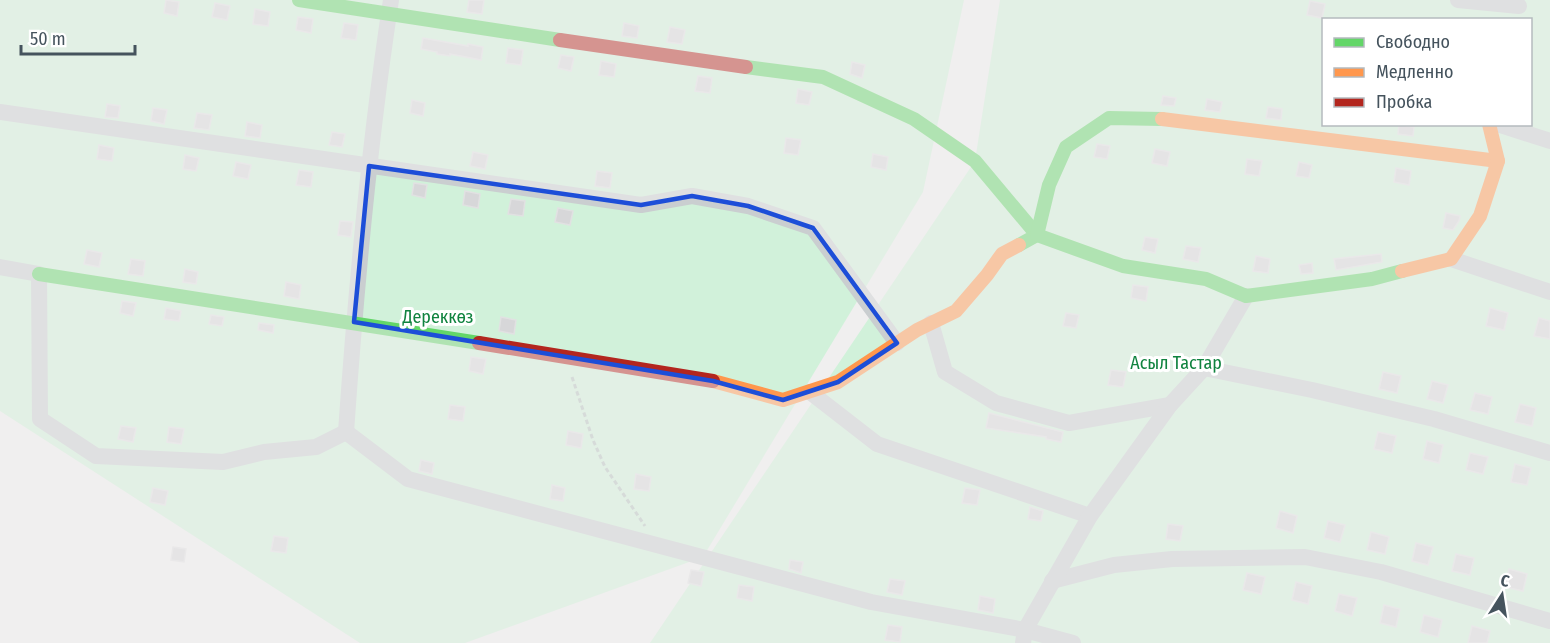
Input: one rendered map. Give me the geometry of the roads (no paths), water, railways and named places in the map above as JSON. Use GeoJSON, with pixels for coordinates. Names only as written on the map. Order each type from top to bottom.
{"type":"FeatureCollection","features":[{"type":"Feature","properties":{"kind":"street"},"geometry":{"type":"LineString","coordinates":[[299,0],[390,7],[641,53],[823,77],[914,119],[975,161],[1037,236],[1123,266],[1206,279],[1246,296],[1372,279],[1451,260],[1550,292]]}},
{"type":"Feature","properties":{"kind":"street"},"geometry":{"type":"LineString","coordinates":[[1458,0],[1519,8]]}},
{"type":"Feature","properties":{"kind":"street"},"geometry":{"type":"LineString","coordinates":[[346,432],[369,166],[390,7]]}},
{"type":"Feature","properties":{"kind":"street"},"geometry":{"type":"LineString","coordinates":[[0,112],[641,205],[692,196],[748,206],[813,228],[897,343]]}},
{"type":"Feature","properties":{"kind":"street"},"geometry":{"type":"LineString","coordinates":[[0,267],[713,381],[783,400],[838,382],[918,330],[956,311],[1002,254],[1037,236],[1049,185],[1066,147],[1109,118],[1150,118],[1498,161]]}},
{"type":"Feature","properties":{"kind":"street"},"geometry":{"type":"LineString","coordinates":[[1451,260],[1479,216],[1498,161],[1489,126]]}},
{"type":"Feature","properties":{"kind":"street"},"geometry":{"type":"LineString","coordinates":[[1503,126],[1550,141]]}},
{"type":"Feature","properties":{"kind":"street"},"geometry":{"type":"LineString","coordinates":[[39,274],[40,420],[96,456],[222,462],[264,452],[316,447],[346,432]]}},
{"type":"Feature","properties":{"kind":"street"},"geometry":{"type":"LineString","coordinates":[[1024,637],[1052,580],[1090,516],[1170,405],[1204,368],[1246,296]]}},
{"type":"Feature","properties":{"kind":"street"},"geometry":{"type":"LineString","coordinates":[[931,323],[945,372],[996,403],[1069,423],[1170,405]]}},
{"type":"Feature","properties":{"kind":"street"},"geometry":{"type":"LineString","coordinates":[[1204,368],[1312,390],[1423,417],[1550,453]]}},
{"type":"Feature","properties":{"kind":"street"},"geometry":{"type":"LineString","coordinates":[[810,392],[877,444],[1090,516]]}},
{"type":"Feature","properties":{"kind":"street"},"geometry":{"type":"LineString","coordinates":[[346,432],[408,479],[871,602],[1024,637],[1073,643]]}},
{"type":"Feature","properties":{"kind":"street"},"geometry":{"type":"LineString","coordinates":[[1052,580],[1114,565],[1172,559],[1305,557],[1381,572],[1550,621]]}},
{"type":"Feature","properties":{"kind":"park label","name":"Дереккөз"},"geometry":{"type":"Point","coordinates":[438,317]}},
{"type":"Feature","properties":{"kind":"park label","name":"Асыл Тастар"},"geometry":{"type":"Point","coordinates":[1176,363]}}]}
